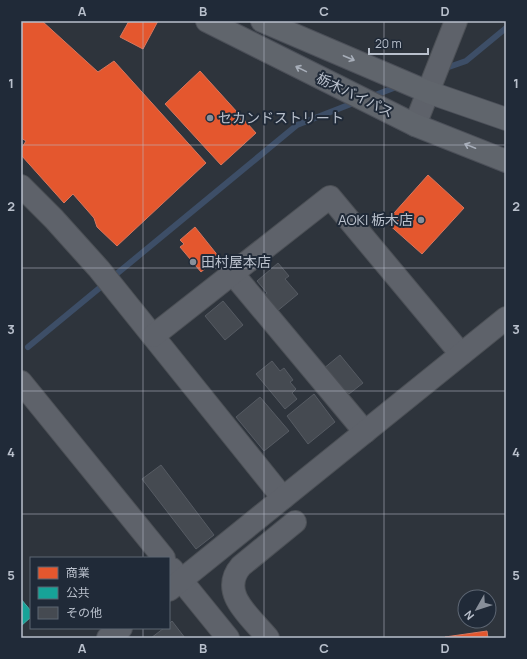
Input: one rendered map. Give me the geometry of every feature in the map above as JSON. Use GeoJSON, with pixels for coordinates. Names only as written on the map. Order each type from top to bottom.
{"type":"FeatureCollection","features":[{"type":"Feature","properties":{"kind":"main road","name":"栃木バイパス"},"geometry":{"type":"LineString","coordinates":[[207,21],[415,125],[506,161]]}},
{"type":"Feature","properties":{"kind":"main road","name":"栃木バイパス"},"geometry":{"type":"LineString","coordinates":[[262,21],[428,92],[506,119]]}},
{"type":"Feature","properties":{"kind":"street"},"geometry":{"type":"LineString","coordinates":[[415,125],[456,21]]}},
{"type":"Feature","properties":{"kind":"street"},"geometry":{"type":"LineString","coordinates":[[21,186],[54,218],[99,269],[283,498]]}},
{"type":"Feature","properties":{"kind":"street"},"geometry":{"type":"LineString","coordinates":[[153,336],[330,197],[461,354]]}},
{"type":"Feature","properties":{"kind":"street"},"geometry":{"type":"LineString","coordinates":[[233,274],[365,432]]}},
{"type":"Feature","properties":{"kind":"street"},"geometry":{"type":"LineString","coordinates":[[228,638],[173,578],[283,498],[506,318]]}},
{"type":"Feature","properties":{"kind":"street"},"geometry":{"type":"LineString","coordinates":[[21,382],[163,557]]}},
{"type":"Feature","properties":{"kind":"street"},"geometry":{"type":"LineString","coordinates":[[268,638],[234,597],[232,586],[234,573],[295,522]]}},
{"type":"Feature","properties":{"kind":"street"},"geometry":{"type":"LineString","coordinates":[[108,638],[120,629]]}},
{"type":"Feature","properties":{"kind":"building: 商業"},"geometry":{"type":"Polygon","coordinates":[[[21,21],[42,21],[98,72],[114,61],[206,163],[117,246],[97,227],[94,218],[73,194],[64,203],[21,155],[21,149],[26,141],[21,138],[21,21]]]}},
{"type":"Feature","properties":{"kind":"building: 商業"},"geometry":{"type":"Polygon","coordinates":[[[129,21],[158,21],[143,49],[120,37],[129,21]]]}},
{"type":"Feature","properties":{"kind":"building: 商業","name":"セカンドストリート"},"geometry":{"type":"Polygon","coordinates":[[[200,71],[256,133],[221,165],[165,104],[200,71]]]}},
{"type":"Feature","properties":{"kind":"building: 商業"},"geometry":{"type":"Polygon","coordinates":[[[428,175],[464,208],[422,254],[386,222],[428,175]]]}},
{"type":"Feature","properties":{"kind":"building: 商業"},"geometry":{"type":"Polygon","coordinates":[[[195,227],[219,257],[201,272],[180,247],[184,244],[180,240],[195,227]]]}},
{"type":"Feature","properties":{"kind":"building: 商業"},"geometry":{"type":"Polygon","coordinates":[[[487,631],[488,638],[445,637],[487,631]]]}},
{"type":"Feature","properties":{"kind":"building: 公共"},"geometry":{"type":"Polygon","coordinates":[[[21,599],[30,610],[30,618],[21,626],[21,599]]]}},
{"type":"Feature","properties":{"kind":"building: その他"},"geometry":{"type":"Polygon","coordinates":[[[278,263],[289,276],[285,279],[298,294],[276,312],[263,296],[267,293],[257,281],[278,263]]]}},
{"type":"Feature","properties":{"kind":"building: その他"},"geometry":{"type":"Polygon","coordinates":[[[223,301],[243,325],[225,340],[205,316],[223,301]]]}},
{"type":"Feature","properties":{"kind":"building: その他"},"geometry":{"type":"Polygon","coordinates":[[[340,355],[363,383],[349,394],[345,390],[341,393],[323,369],[340,355]]]}},
{"type":"Feature","properties":{"kind":"building: その他"},"geometry":{"type":"Polygon","coordinates":[[[272,361],[280,371],[284,368],[293,380],[290,382],[296,389],[292,393],[297,399],[285,409],[256,374],[272,361]]]}},
{"type":"Feature","properties":{"kind":"building: その他"},"geometry":{"type":"Polygon","coordinates":[[[314,394],[335,422],[308,444],[287,416],[314,394]]]}},
{"type":"Feature","properties":{"kind":"building: その他"},"geometry":{"type":"Polygon","coordinates":[[[260,397],[289,431],[264,451],[236,417],[260,397]]]}},
{"type":"Feature","properties":{"kind":"building: その他"},"geometry":{"type":"Polygon","coordinates":[[[161,465],[214,535],[196,549],[142,479],[161,465]]]}},
{"type":"Feature","properties":{"kind":"building: その他"},"geometry":{"type":"Polygon","coordinates":[[[172,621],[185,638],[151,638],[163,629],[170,629],[170,623],[172,621]]]}},
{"type":"Feature","properties":{"kind":"waterway"},"geometry":{"type":"LineString","coordinates":[[443,69],[466,61],[506,28]]}},
{"type":"Feature","properties":{"kind":"waterway"},"geometry":{"type":"LineString","coordinates":[[370,97],[399,86]]}},
{"type":"Feature","properties":{"kind":"waterway"},"geometry":{"type":"LineString","coordinates":[[28,347],[297,125],[356,102]]}},
{"type":"Feature","properties":{"kind":"place","name":"セカンドストリート"},"geometry":{"type":"Point","coordinates":[210,118]}},
{"type":"Feature","properties":{"kind":"place","name":"AOKI 栃木店"},"geometry":{"type":"Point","coordinates":[421,220]}},
{"type":"Feature","properties":{"kind":"place","name":"田村屋本店"},"geometry":{"type":"Point","coordinates":[193,262]}}]}
